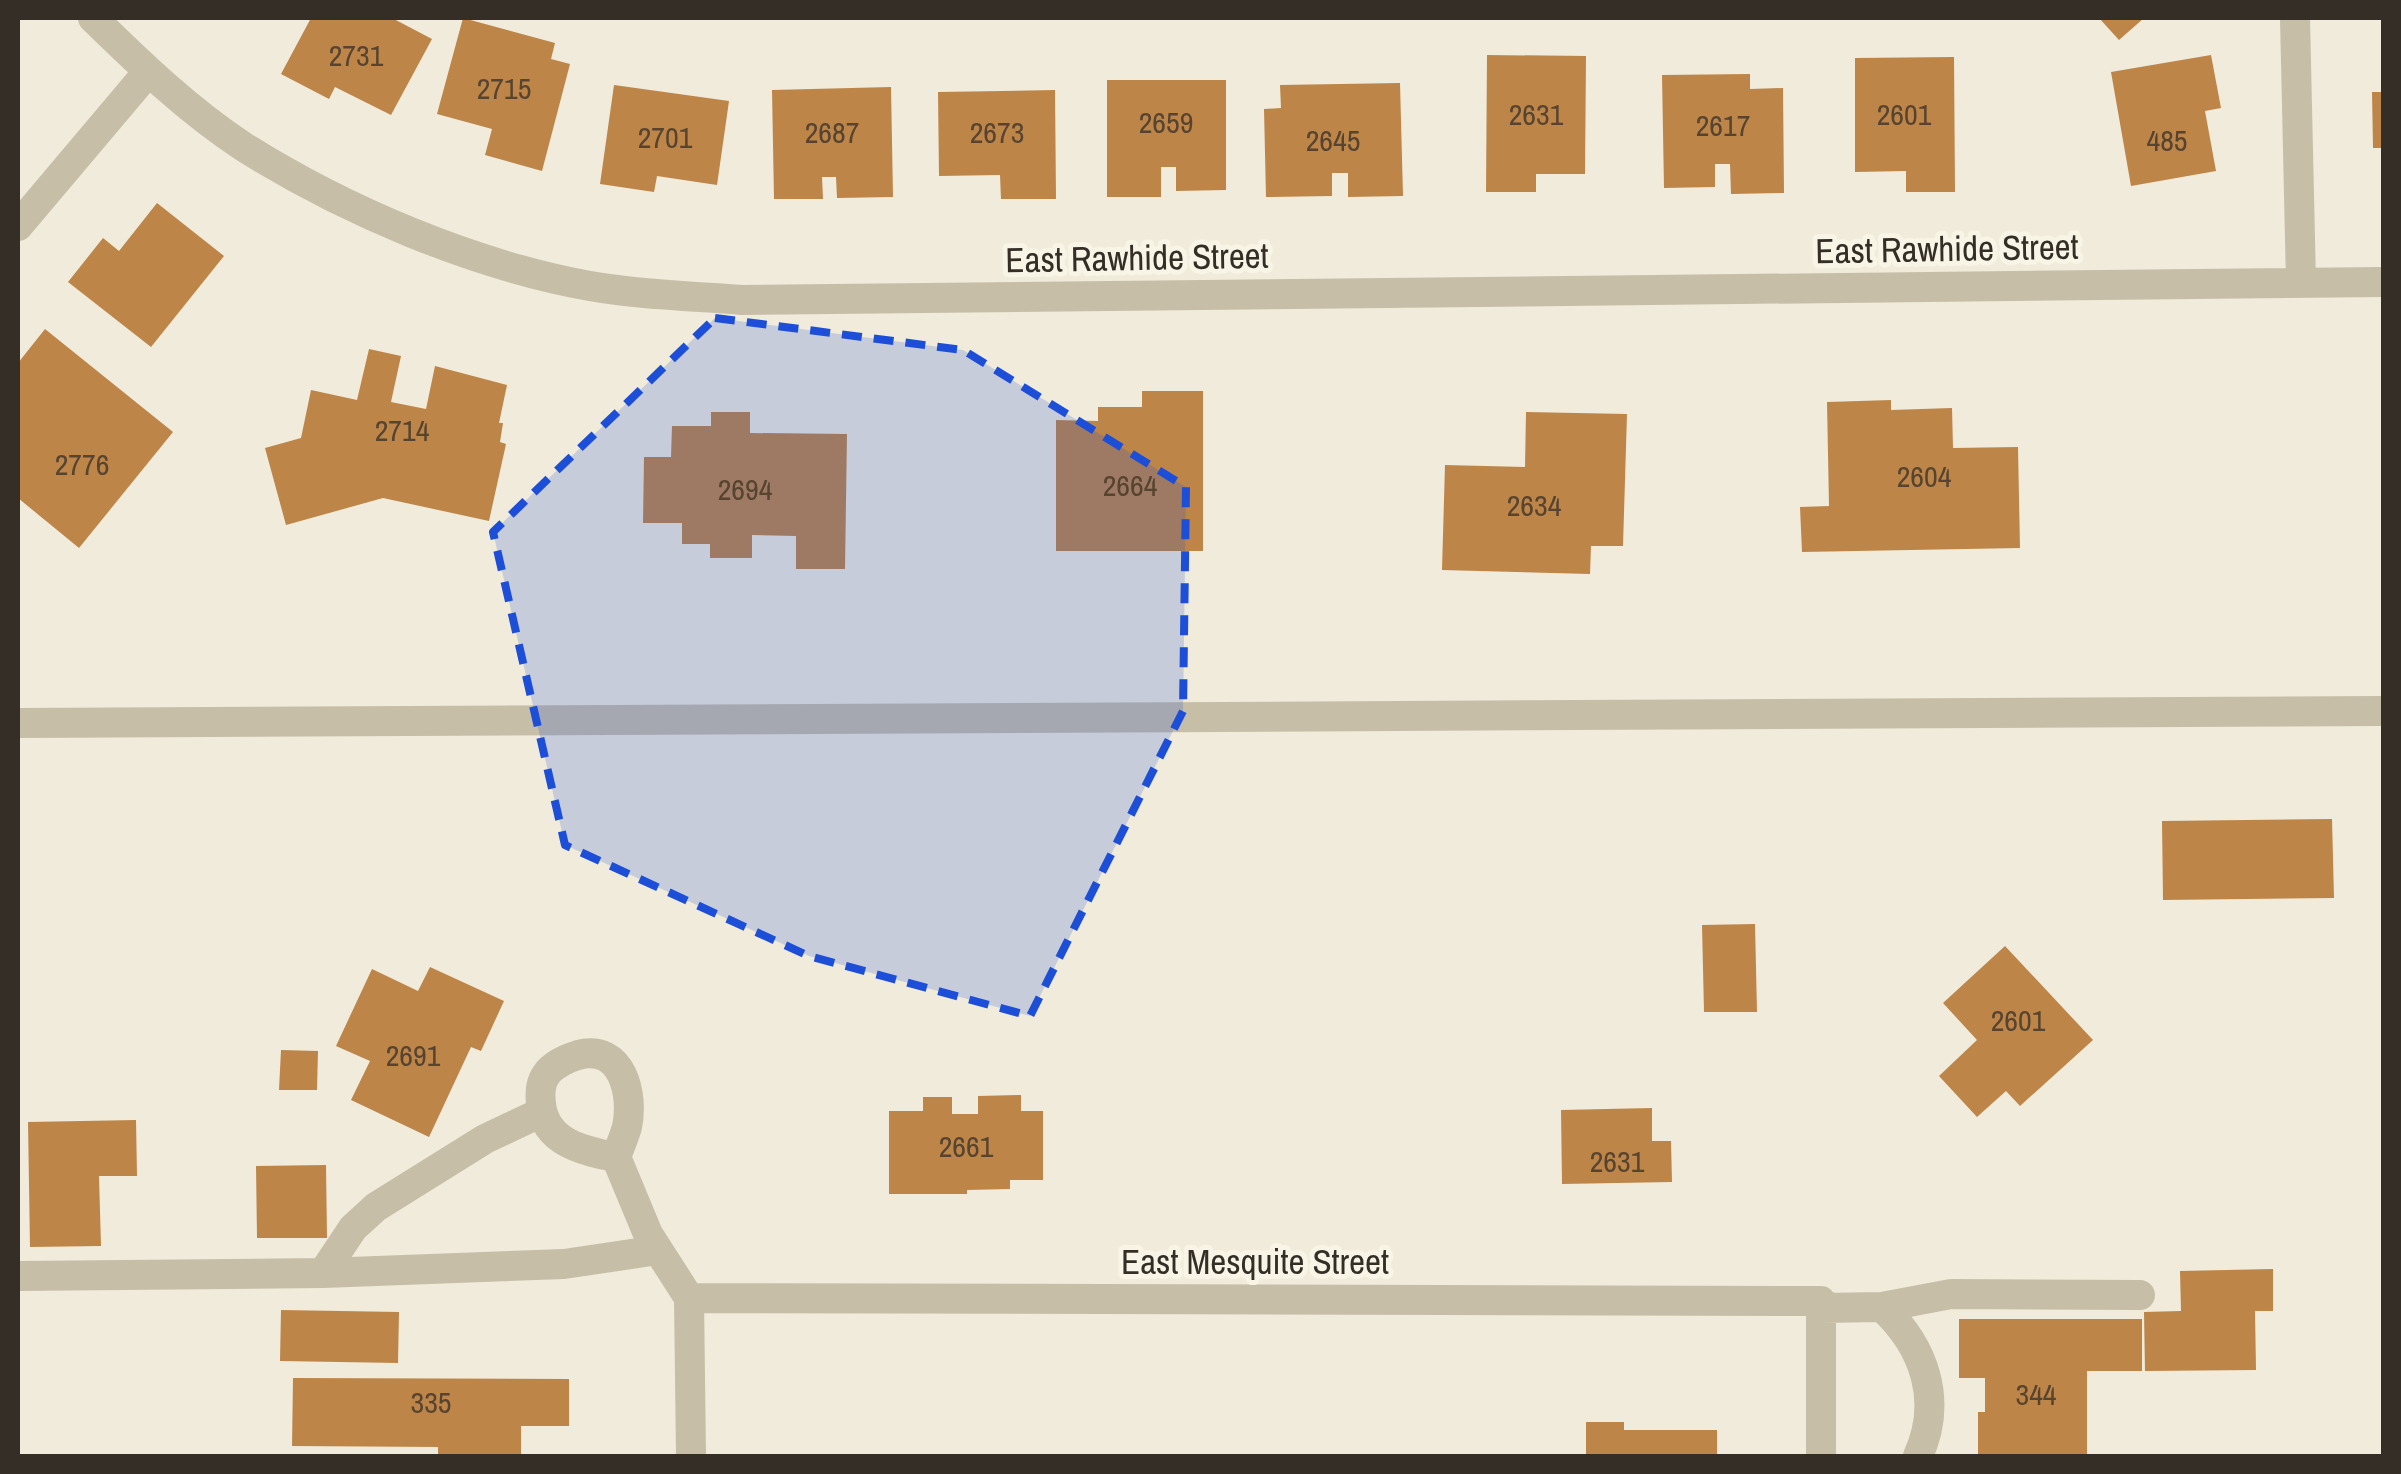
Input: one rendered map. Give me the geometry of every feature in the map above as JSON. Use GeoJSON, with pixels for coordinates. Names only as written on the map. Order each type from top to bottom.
{"type":"FeatureCollection","features":[{"type":"Feature","properties":{"kind":"street","name":"East Rawhide Street"},"geometry":{"type":"LineString","coordinates":[[94,18],[148,72],[243,146],[363,212],[481,258],[590,286],[742,300],[2384,282]]}},
{"type":"Feature","properties":{"kind":"street"},"geometry":{"type":"LineString","coordinates":[[2295,18],[2302,283]]}},
{"type":"Feature","properties":{"kind":"street"},"geometry":{"type":"LineString","coordinates":[[18,226],[148,72]]}},
{"type":"Feature","properties":{"kind":"street"},"geometry":{"type":"LineString","coordinates":[[18,723],[2384,711]]}},
{"type":"Feature","properties":{"kind":"street"},"geometry":{"type":"LineString","coordinates":[[616,1156],[590,1152],[563,1141],[549,1129],[540,1091],[546,1074],[563,1061],[600,1053],[613,1061],[624,1076],[629,1095],[627,1126],[616,1156],[648,1234],[689,1298],[691,1456]]}},
{"type":"Feature","properties":{"kind":"street"},"geometry":{"type":"LineString","coordinates":[[323,1273],[353,1228],[376,1207],[485,1139],[542,1112]]}},
{"type":"Feature","properties":{"kind":"street"},"geometry":{"type":"LineString","coordinates":[[18,1276],[323,1273],[564,1264],[658,1250]]}},
{"type":"Feature","properties":{"kind":"street"},"geometry":{"type":"LineString","coordinates":[[1882,1307],[1951,1294],[2140,1295]]}},
{"type":"Feature","properties":{"kind":"street","name":"East Mesquite Street"},"geometry":{"type":"LineString","coordinates":[[689,1298],[1882,1307]]}},
{"type":"Feature","properties":{"kind":"street"},"geometry":{"type":"LineString","coordinates":[[1821,1304],[1821,1456]]}},
{"type":"Feature","properties":{"kind":"street"},"geometry":{"type":"LineString","coordinates":[[1882,1307],[1905,1328],[1926,1375],[1929,1420],[1918,1456]]}},
{"type":"Feature","properties":{"kind":"highlighted area"},"geometry":{"type":"Polygon","coordinates":[[[715,318],[963,350],[1186,487],[1183,711],[1030,1016],[809,956],[565,845],[493,532],[715,318]]]}},
{"type":"Feature","properties":{"kind":"building"},"geometry":{"type":"Polygon","coordinates":[[[311,18],[392,18],[432,39],[391,115],[335,87],[329,99],[281,74],[311,18]]]}},
{"type":"Feature","properties":{"kind":"building"},"geometry":{"type":"Polygon","coordinates":[[[463,18],[555,43],[551,59],[570,64],[542,171],[485,155],[492,129],[437,114],[463,18]]]}},
{"type":"Feature","properties":{"kind":"building"},"geometry":{"type":"Polygon","coordinates":[[[2099,18],[2144,18],[2119,40],[2099,18]]]}},
{"type":"Feature","properties":{"kind":"building"},"geometry":{"type":"Polygon","coordinates":[[[1487,55],[1586,56],[1585,174],[1536,174],[1536,192],[1486,192],[1487,55]]]}},
{"type":"Feature","properties":{"kind":"building"},"geometry":{"type":"Polygon","coordinates":[[[2211,55],[2221,108],[2205,111],[2216,171],[2131,186],[2111,72],[2211,55]]]}},
{"type":"Feature","properties":{"kind":"building"},"geometry":{"type":"Polygon","coordinates":[[[1954,57],[1955,192],[1906,192],[1906,171],[1855,172],[1855,58],[1954,57]]]}},
{"type":"Feature","properties":{"kind":"building"},"geometry":{"type":"Polygon","coordinates":[[[1750,74],[1750,89],[1783,88],[1784,193],[1731,194],[1730,164],[1715,164],[1715,187],[1664,188],[1662,75],[1750,74]]]}},
{"type":"Feature","properties":{"kind":"building"},"geometry":{"type":"Polygon","coordinates":[[[1107,80],[1226,80],[1226,190],[1176,191],[1176,167],[1161,167],[1161,197],[1107,197],[1107,80]]]}},
{"type":"Feature","properties":{"kind":"building"},"geometry":{"type":"Polygon","coordinates":[[[1400,83],[1403,196],[1348,197],[1348,173],[1332,173],[1332,196],[1266,197],[1264,109],[1281,108],[1280,85],[1400,83]]]}},
{"type":"Feature","properties":{"kind":"building"},"geometry":{"type":"Polygon","coordinates":[[[614,85],[729,101],[717,185],[657,176],[654,192],[600,184],[614,85]]]}},
{"type":"Feature","properties":{"kind":"building"},"geometry":{"type":"Polygon","coordinates":[[[891,87],[893,197],[837,198],[836,177],[822,177],[823,199],[774,199],[772,90],[891,87]]]}},
{"type":"Feature","properties":{"kind":"building"},"geometry":{"type":"Polygon","coordinates":[[[1055,90],[1056,199],[1001,199],[1000,175],[939,176],[938,92],[1055,90]]]}},
{"type":"Feature","properties":{"kind":"building"},"geometry":{"type":"Polygon","coordinates":[[[2372,92],[2384,92],[2384,148],[2373,148],[2372,92]]]}},
{"type":"Feature","properties":{"kind":"building"},"geometry":{"type":"Polygon","coordinates":[[[157,203],[224,256],[151,347],[68,282],[103,238],[119,251],[157,203]]]}},
{"type":"Feature","properties":{"kind":"building"},"geometry":{"type":"Polygon","coordinates":[[[45,329],[173,432],[79,548],[18,498],[18,363],[45,329]]]}},
{"type":"Feature","properties":{"kind":"building"},"geometry":{"type":"Polygon","coordinates":[[[369,349],[401,356],[391,402],[426,409],[435,366],[507,385],[499,423],[503,423],[500,442],[506,444],[489,521],[383,498],[286,525],[265,448],[301,438],[311,390],[357,400],[369,349]]]}},
{"type":"Feature","properties":{"kind":"building"},"geometry":{"type":"Polygon","coordinates":[[[1142,391],[1203,391],[1203,551],[1056,551],[1056,420],[1098,421],[1098,407],[1142,407],[1142,391]]]}},
{"type":"Feature","properties":{"kind":"building"},"geometry":{"type":"Polygon","coordinates":[[[1891,400],[1891,410],[1952,408],[1953,448],[2018,447],[2020,548],[1802,552],[1800,507],[1829,506],[1827,402],[1891,400]]]}},
{"type":"Feature","properties":{"kind":"building"},"geometry":{"type":"Polygon","coordinates":[[[711,412],[750,412],[750,433],[847,434],[845,569],[796,569],[796,536],[752,535],[752,558],[710,558],[710,544],[682,544],[682,523],[643,523],[644,457],[671,457],[672,426],[711,426],[711,412]]]}},
{"type":"Feature","properties":{"kind":"building"},"geometry":{"type":"Polygon","coordinates":[[[1526,412],[1627,414],[1623,546],[1591,546],[1590,574],[1442,570],[1445,465],[1525,467],[1526,412]]]}},
{"type":"Feature","properties":{"kind":"building"},"geometry":{"type":"Polygon","coordinates":[[[2332,819],[2334,898],[2163,900],[2162,821],[2332,819]]]}},
{"type":"Feature","properties":{"kind":"building"},"geometry":{"type":"Polygon","coordinates":[[[1755,924],[1757,1012],[1704,1012],[1702,925],[1755,924]]]}},
{"type":"Feature","properties":{"kind":"building"},"geometry":{"type":"Polygon","coordinates":[[[2005,946],[2093,1040],[2020,1106],[2006,1091],[1977,1117],[1939,1076],[1977,1040],[1943,1003],[2005,946]]]}},
{"type":"Feature","properties":{"kind":"building"},"geometry":{"type":"Polygon","coordinates":[[[430,967],[504,1001],[481,1051],[471,1047],[429,1137],[351,1100],[370,1061],[336,1046],[372,969],[418,991],[430,967]]]}},
{"type":"Feature","properties":{"kind":"building"},"geometry":{"type":"Polygon","coordinates":[[[281,1050],[318,1051],[317,1090],[279,1090],[281,1050]]]}},
{"type":"Feature","properties":{"kind":"building"},"geometry":{"type":"Polygon","coordinates":[[[1021,1095],[1021,1111],[1043,1111],[1043,1180],[1010,1180],[1010,1189],[967,1190],[967,1194],[889,1194],[889,1111],[923,1111],[923,1097],[952,1097],[952,1114],[978,1114],[978,1096],[1021,1095]]]}},
{"type":"Feature","properties":{"kind":"building"},"geometry":{"type":"Polygon","coordinates":[[[1652,1108],[1652,1141],[1671,1141],[1672,1182],[1562,1184],[1561,1110],[1652,1108]]]}},
{"type":"Feature","properties":{"kind":"building"},"geometry":{"type":"Polygon","coordinates":[[[136,1120],[137,1176],[99,1176],[101,1246],[30,1247],[28,1122],[136,1120]]]}},
{"type":"Feature","properties":{"kind":"building"},"geometry":{"type":"Polygon","coordinates":[[[326,1165],[327,1238],[257,1238],[256,1166],[326,1165]]]}},
{"type":"Feature","properties":{"kind":"building"},"geometry":{"type":"Polygon","coordinates":[[[2273,1269],[2273,1311],[2255,1311],[2256,1370],[2145,1371],[2144,1312],[2181,1311],[2180,1271],[2273,1269]]]}},
{"type":"Feature","properties":{"kind":"building"},"geometry":{"type":"Polygon","coordinates":[[[281,1310],[399,1312],[398,1363],[280,1361],[281,1310]]]}},
{"type":"Feature","properties":{"kind":"building"},"geometry":{"type":"Polygon","coordinates":[[[1959,1319],[2142,1319],[2142,1371],[2087,1371],[2087,1456],[1978,1455],[1978,1412],[1985,1412],[1985,1378],[1959,1378],[1959,1319]]]}},
{"type":"Feature","properties":{"kind":"building"},"geometry":{"type":"Polygon","coordinates":[[[293,1378],[569,1379],[569,1426],[521,1426],[521,1456],[438,1456],[438,1447],[292,1446],[293,1378]]]}},
{"type":"Feature","properties":{"kind":"building"},"geometry":{"type":"Polygon","coordinates":[[[1586,1422],[1624,1422],[1624,1430],[1717,1430],[1717,1456],[1586,1456],[1586,1422]]]}}]}
